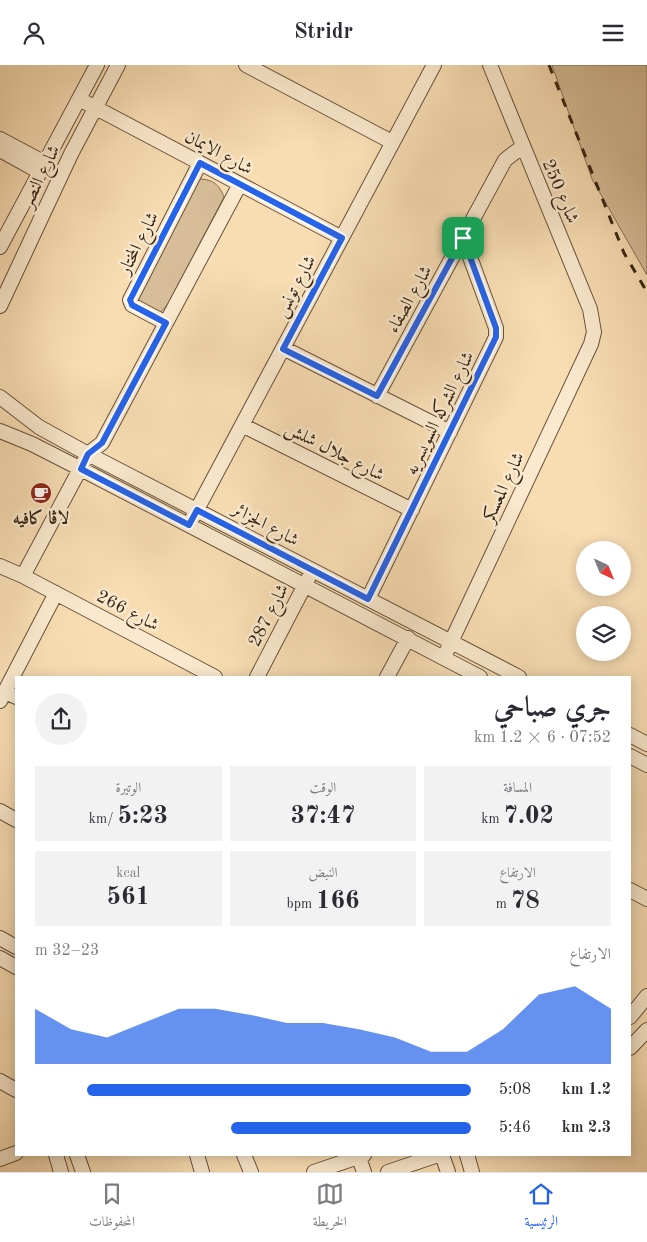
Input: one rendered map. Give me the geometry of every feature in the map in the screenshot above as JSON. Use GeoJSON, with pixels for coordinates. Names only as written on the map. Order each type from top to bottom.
{"type":"FeatureCollection","features":[{"type":"Feature","properties":{"kind":"street","name":"شارع النصر"},"geometry":{"type":"LineString","coordinates":[[0,247],[97,65]]}},
{"type":"Feature","properties":{"kind":"street","name":"شارع النصر"},"geometry":{"type":"LineString","coordinates":[[0,306],[71,154],[118,65]]}},
{"type":"Feature","properties":{"kind":"street","name":"شارع تونس"},"geometry":{"type":"LineString","coordinates":[[189,525],[434,65]]}},
{"type":"Feature","properties":{"kind":"street","name":"شارع 250"},"geometry":{"type":"LineString","coordinates":[[490,65],[590,309],[594,332]]}},
{"type":"Feature","properties":{"kind":"street"},"geometry":{"type":"LineString","coordinates":[[253,67],[392,142]]}},
{"type":"Feature","properties":{"kind":"street","name":"شارع الايمان"},"geometry":{"type":"LineString","coordinates":[[78,99],[342,238]]}},
{"type":"Feature","properties":{"kind":"street"},"geometry":{"type":"LineString","coordinates":[[0,139],[42,167]]}},
{"type":"Feature","properties":{"kind":"street"},"geometry":{"type":"LineString","coordinates":[[0,150],[42,167]]}},
{"type":"Feature","properties":{"kind":"street","name":"شارع الصفاء"},"geometry":{"type":"LineString","coordinates":[[377,396],[505,160],[518,150],[524,150]]}},
{"type":"Feature","properties":{"kind":"street","name":"شارع المختار"},"geometry":{"type":"LineString","coordinates":[[166,323],[132,305],[130,300],[200,163]]}},
{"type":"Feature","properties":{"kind":"street"},"geometry":{"type":"LineString","coordinates":[[23,576],[88,454],[102,443],[240,184]]}},
{"type":"Feature","properties":{"kind":"street","name":"شارع الشركه السويسريه"},"geometry":{"type":"LineString","coordinates":[[368,599],[496,337],[496,328],[463,238]]}},
{"type":"Feature","properties":{"kind":"street","name":"شارع المعسكر"},"geometry":{"type":"LineString","coordinates":[[444,657],[591,344],[594,332]]}},
{"type":"Feature","properties":{"kind":"street"},"geometry":{"type":"LineString","coordinates":[[283,349],[450,432]]}},
{"type":"Feature","properties":{"kind":"street","name":"شارع الجزائر"},"geometry":{"type":"LineString","coordinates":[[0,397],[19,414],[39,427],[88,454],[451,642],[492,671],[514,676]]}},
{"type":"Feature","properties":{"kind":"street","name":"شارع جلال شلش"},"geometry":{"type":"LineString","coordinates":[[242,425],[412,510]]}},
{"type":"Feature","properties":{"kind":"street"},"geometry":{"type":"LineString","coordinates":[[0,431],[32,444],[81,469],[304,587],[408,638],[478,676]]}},
{"type":"Feature","properties":{"kind":"street","name":"شارع 266"},"geometry":{"type":"LineString","coordinates":[[0,566],[56,593],[213,676]]}},
{"type":"Feature","properties":{"kind":"street","name":"شارع 287"},"geometry":{"type":"LineString","coordinates":[[258,676],[313,570]]}},
{"type":"Feature","properties":{"kind":"street"},"geometry":{"type":"LineString","coordinates":[[17,676],[56,593]]}},
{"type":"Feature","properties":{"kind":"street"},"geometry":{"type":"LineString","coordinates":[[388,676],[408,638]]}},
{"type":"Feature","properties":{"kind":"street"},"geometry":{"type":"LineString","coordinates":[[7,697],[15,680]]}},
{"type":"Feature","properties":{"kind":"street"},"geometry":{"type":"LineString","coordinates":[[631,736],[647,744]]}},
{"type":"Feature","properties":{"kind":"street"},"geometry":{"type":"LineString","coordinates":[[631,757],[647,765]]}},
{"type":"Feature","properties":{"kind":"street"},"geometry":{"type":"LineString","coordinates":[[0,811],[15,819]]}},
{"type":"Feature","properties":{"kind":"street"},"geometry":{"type":"LineString","coordinates":[[631,891],[647,899]]}},
{"type":"Feature","properties":{"kind":"street"},"geometry":{"type":"LineString","coordinates":[[0,938],[15,946]]}},
{"type":"Feature","properties":{"kind":"street"},"geometry":{"type":"LineString","coordinates":[[0,958],[15,966]]}},
{"type":"Feature","properties":{"kind":"street"},"geometry":{"type":"LineString","coordinates":[[631,1016],[647,995]]}},
{"type":"Feature","properties":{"kind":"street"},"geometry":{"type":"LineString","coordinates":[[631,1047],[647,1030]]}},
{"type":"Feature","properties":{"kind":"street"},"geometry":{"type":"LineString","coordinates":[[0,1081],[15,1089]]}},
{"type":"Feature","properties":{"kind":"street"},"geometry":{"type":"LineString","coordinates":[[0,1159],[15,1153]]}},
{"type":"Feature","properties":{"kind":"street"},"geometry":{"type":"LineString","coordinates":[[56,1156],[61,1172]]}},
{"type":"Feature","properties":{"kind":"street"},"geometry":{"type":"LineString","coordinates":[[77,1156],[83,1172]]}},
{"type":"Feature","properties":{"kind":"street"},"geometry":{"type":"LineString","coordinates":[[196,1156],[202,1172]]}},
{"type":"Feature","properties":{"kind":"street"},"geometry":{"type":"LineString","coordinates":[[244,1156],[251,1172]]}},
{"type":"Feature","properties":{"kind":"street"},"geometry":{"type":"LineString","coordinates":[[314,1172],[360,1156],[364,1172]]}},
{"type":"Feature","properties":{"kind":"street"},"geometry":{"type":"LineString","coordinates":[[388,1172],[437,1156]]}},
{"type":"Feature","properties":{"kind":"street"},"geometry":{"type":"LineString","coordinates":[[440,1156],[448,1172]]}},
{"type":"Feature","properties":{"kind":"street"},"geometry":{"type":"LineString","coordinates":[[467,1156],[472,1172]]}},
{"type":"Feature","properties":{"kind":"shaded area"},"geometry":{"type":"Polygon","coordinates":[[[552,65],[647,65],[647,275],[592,179],[552,65]]]}},
{"type":"Feature","properties":{"kind":"shaded area"},"geometry":{"type":"Polygon","coordinates":[[[202,179],[216,184],[224,197],[168,304],[159,314],[135,303],[198,180],[202,179]]]}},
{"type":"Feature","properties":{"kind":"railway"},"geometry":{"type":"LineString","coordinates":[[549,65],[624,253],[647,292]]}},
{"type":"Feature","properties":{"kind":"place","name":"لاڤا كافيه"},"geometry":{"type":"Point","coordinates":[41,493]}},
{"type":"Feature","properties":{"kind":"route"},"geometry":{"type":"LineString","coordinates":[[200,163],[342,238],[283,349],[377,396],[463,238],[496,328],[496,337],[368,599],[197,510],[189,525],[81,469],[88,454],[102,443],[166,323],[132,305],[130,300],[200,163]]}}]}
